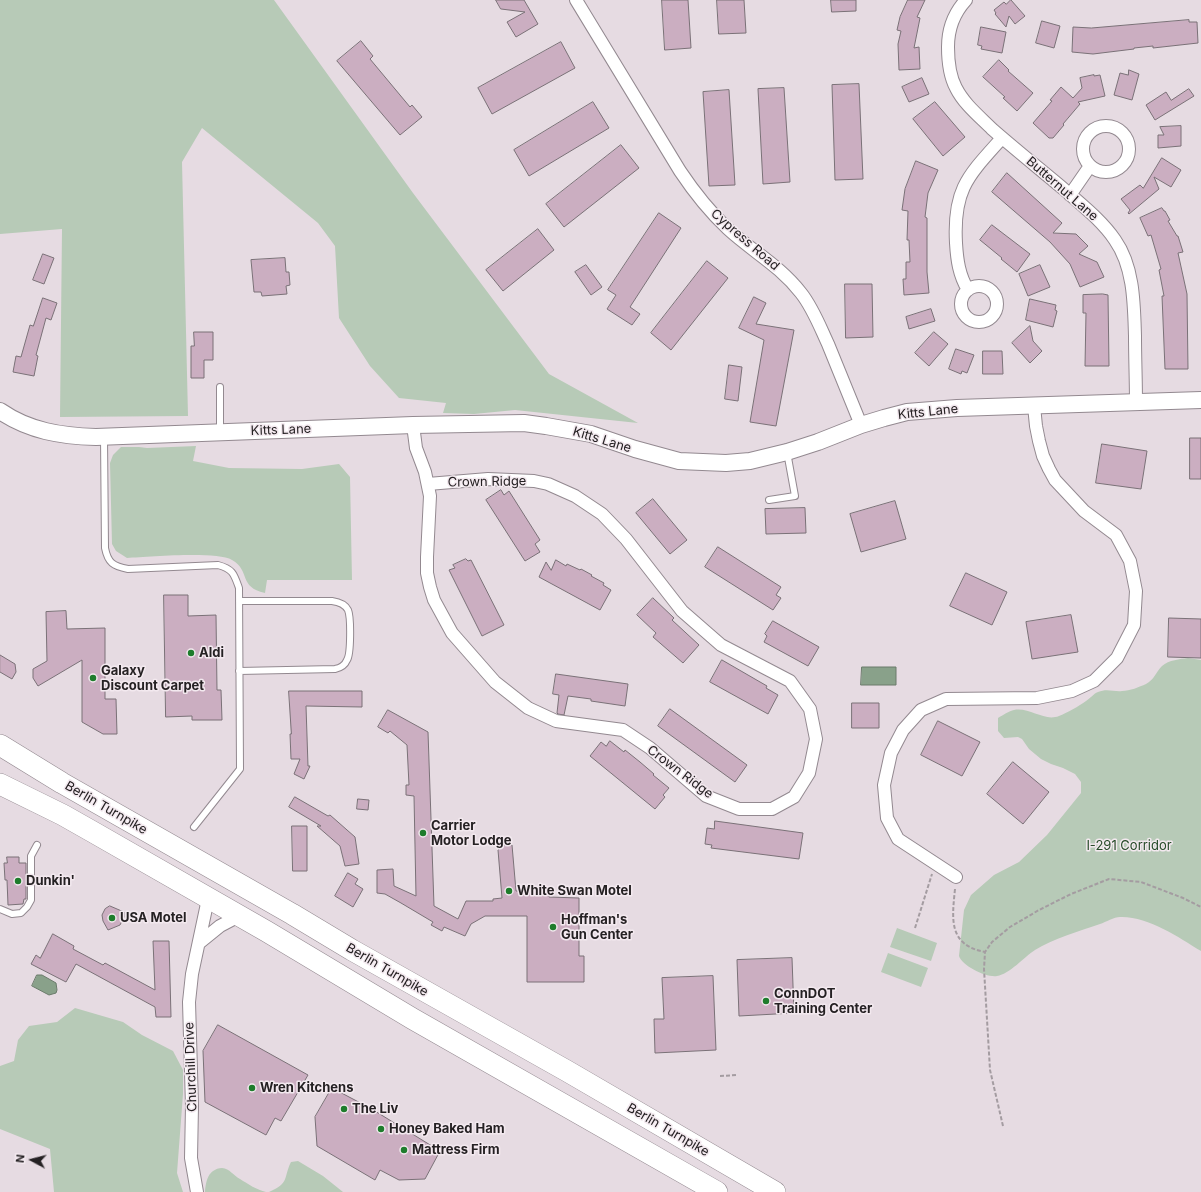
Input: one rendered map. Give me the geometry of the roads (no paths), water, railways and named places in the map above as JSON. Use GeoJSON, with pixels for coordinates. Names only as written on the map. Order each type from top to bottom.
{"type":"FeatureCollection","features":[{"type":"Feature","properties":{"kind":"highway","name":"Berlin Turnpike"},"geometry":{"type":"LineString","coordinates":[[0,745],[62,783],[292,914],[362,956],[567,1071],[775,1192]]}},
{"type":"Feature","properties":{"kind":"highway","name":"Berlin Turnpike"},"geometry":{"type":"LineString","coordinates":[[0,784],[63,815],[266,931],[402,1013],[717,1192]]}},
{"type":"Feature","properties":{"kind":"highway"},"geometry":{"type":"LineString","coordinates":[[266,931],[275,917],[292,914]]}},
{"type":"Feature","properties":{"kind":"highway"},"geometry":{"type":"LineString","coordinates":[[551,1098],[567,1071]]}},
{"type":"Feature","properties":{"kind":"street","name":"Cypress Road"},"geometry":{"type":"LineString","coordinates":[[576,0],[680,171],[697,195],[729,230],[770,261],[787,276],[802,294],[823,332],[861,425]]}},
{"type":"Feature","properties":{"kind":"street","name":"Butternut Lane"},"geometry":{"type":"LineString","coordinates":[[966,0],[956,15],[950,28],[948,42],[950,74],[956,88],[973,111],[1002,138],[1102,224],[1116,240],[1124,256],[1129,272],[1134,315],[1136,403]]}},
{"type":"Feature","properties":{"kind":"street"},"geometry":{"type":"LineString","coordinates":[[968,290],[959,272],[957,261],[955,224],[956,210],[963,187],[969,176],[1002,138]]}},
{"type":"Feature","properties":{"kind":"street"},"geometry":{"type":"LineString","coordinates":[[1070,195],[1090,166]]}},
{"type":"Feature","properties":{"kind":"street","name":"Kitts Lane"},"geometry":{"type":"LineString","coordinates":[[0,411],[23,424],[50,433],[74,436],[502,423],[546,426],[591,434],[658,456],[687,462],[726,463],[750,461],[787,452],[818,442],[861,425],[907,412],[957,408],[1201,400]]}},
{"type":"Feature","properties":{"kind":"street"},"geometry":{"type":"LineString","coordinates":[[956,877],[898,839],[887,818],[884,785],[890,753],[904,730],[921,710],[946,699],[1037,698],[1080,688],[1094,681],[1117,658],[1134,625],[1136,591],[1130,561],[1116,535],[1084,511],[1055,480],[1043,456],[1039,442],[1034,406]]}},
{"type":"Feature","properties":{"kind":"street","name":"Crown Ridge"},"geometry":{"type":"LineString","coordinates":[[412,426],[416,448],[428,484],[430,510],[427,573],[434,600],[452,633],[495,682],[528,708],[556,721],[623,730],[650,748],[706,796],[740,809],[772,809],[794,797],[809,773],[816,739],[810,709],[806,703],[790,681],[721,645],[682,611],[626,539],[602,514],[575,496],[548,484],[534,481],[488,479],[428,484]]}},
{"type":"Feature","properties":{"kind":"street","name":"Churchill Drive"},"geometry":{"type":"LineString","coordinates":[[197,1192],[191,1158],[192,1106],[189,1002],[192,974],[208,899]]}},
{"type":"Feature","properties":{"kind":"street"},"geometry":{"type":"LineString","coordinates":[[199,943],[220,926],[239,916]]}},
{"type":"Feature","properties":{"kind":"lane"},"geometry":{"type":"LineString","coordinates":[[220,387],[220,432]]}},
{"type":"Feature","properties":{"kind":"lane"},"geometry":{"type":"LineString","coordinates":[[104,436],[105,548],[107,557],[112,564],[119,568],[128,569],[218,565],[224,567],[235,575],[239,588],[240,769],[194,827]]}},
{"type":"Feature","properties":{"kind":"lane"},"geometry":{"type":"LineString","coordinates":[[769,500],[795,496],[787,452]]}},
{"type":"Feature","properties":{"kind":"lane"},"geometry":{"type":"LineString","coordinates":[[239,601],[332,601],[341,603],[347,609],[350,616],[348,660],[340,668],[239,671]]}},
{"type":"Feature","properties":{"kind":"lane"},"geometry":{"type":"LineString","coordinates":[[0,909],[12,914],[21,914],[27,907],[31,900],[31,856],[37,845]]}},
{"type":"Feature","properties":{"kind":"place","name":"Aldi"},"geometry":{"type":"Point","coordinates":[191,653]}},
{"type":"Feature","properties":{"kind":"place","name":"Galaxy Discount Carpet"},"geometry":{"type":"Point","coordinates":[93,678]}},
{"type":"Feature","properties":{"kind":"place","name":"Carrier Motor Lodge"},"geometry":{"type":"Point","coordinates":[423,833]}},
{"type":"Feature","properties":{"kind":"place","name":"Dunkin'"},"geometry":{"type":"Point","coordinates":[18,881]}},
{"type":"Feature","properties":{"kind":"place","name":"White Swan Motel"},"geometry":{"type":"Point","coordinates":[509,891]}},
{"type":"Feature","properties":{"kind":"place","name":"USA Motel"},"geometry":{"type":"Point","coordinates":[112,918]}},
{"type":"Feature","properties":{"kind":"place","name":"Hoffman's Gun Center"},"geometry":{"type":"Point","coordinates":[553,927]}},
{"type":"Feature","properties":{"kind":"place","name":"ConnDOT Training Center"},"geometry":{"type":"Point","coordinates":[766,1001]}},
{"type":"Feature","properties":{"kind":"place","name":"Wren Kitchens"},"geometry":{"type":"Point","coordinates":[252,1088]}},
{"type":"Feature","properties":{"kind":"place","name":"The Liv"},"geometry":{"type":"Point","coordinates":[344,1109]}},
{"type":"Feature","properties":{"kind":"place","name":"Honey Baked Ham"},"geometry":{"type":"Point","coordinates":[381,1129]}},
{"type":"Feature","properties":{"kind":"place","name":"Mattress Firm"},"geometry":{"type":"Point","coordinates":[404,1150]}},
{"type":"Feature","properties":{"kind":"park label","name":"I-291 Corridor"},"geometry":{"type":"Point","coordinates":[1129,846]}}]}
